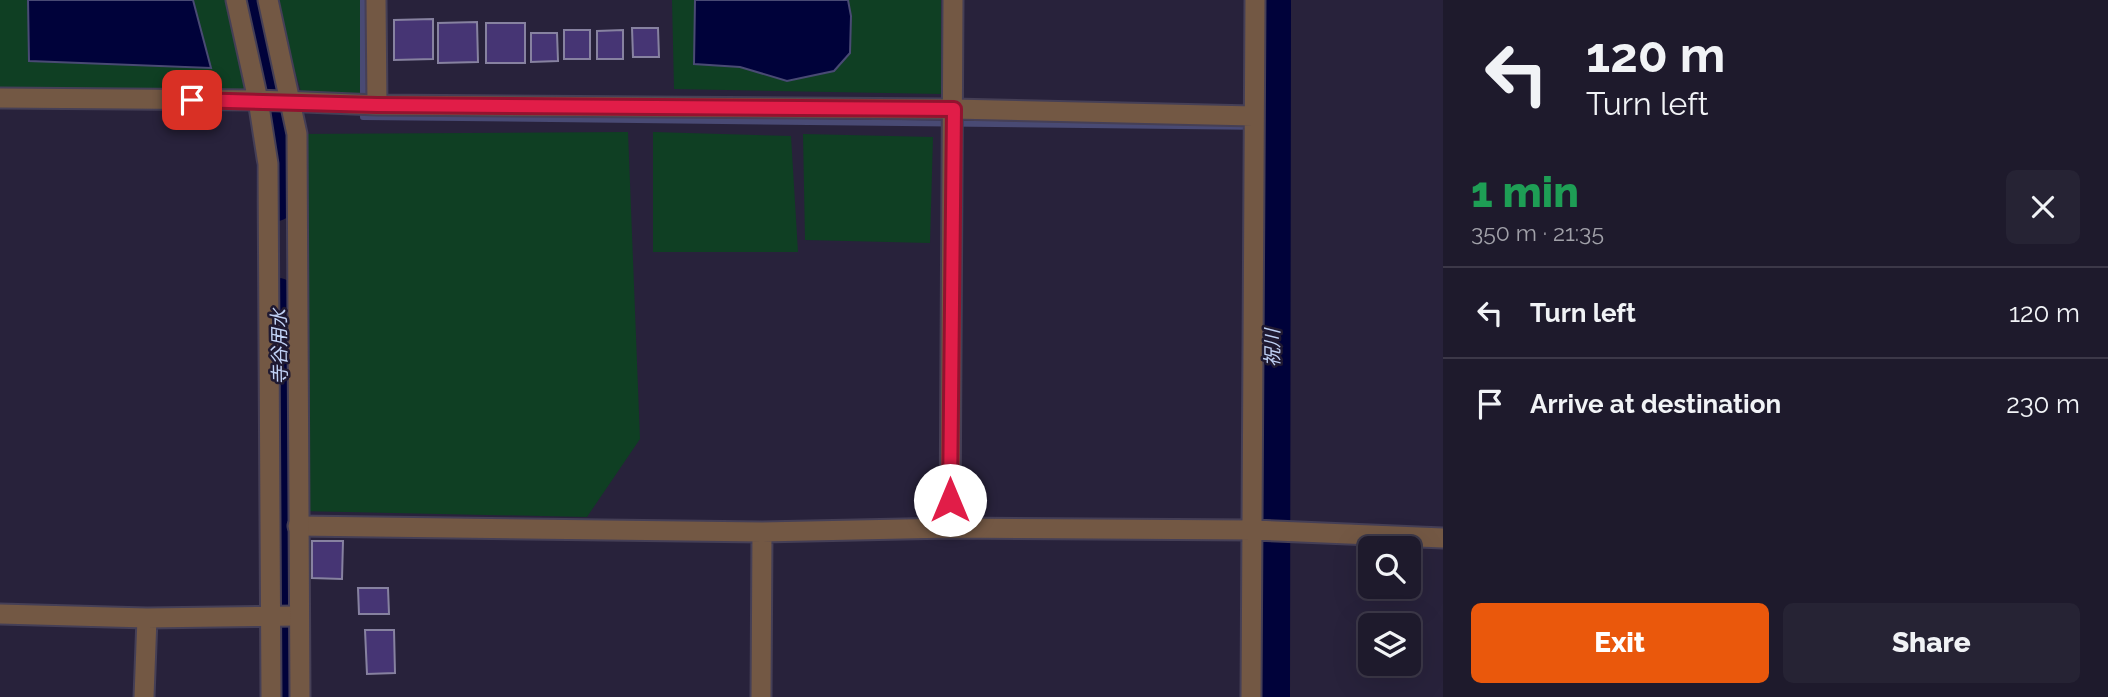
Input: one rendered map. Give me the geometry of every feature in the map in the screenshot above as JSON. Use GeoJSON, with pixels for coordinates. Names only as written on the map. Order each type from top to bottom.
{"type":"FeatureCollection","features":[{"type":"Feature","properties":{"kind":"street"},"geometry":{"type":"LineString","coordinates":[[236,0],[273,101],[297,134],[300,697]]}},
{"type":"Feature","properties":{"kind":"street"},"geometry":{"type":"LineString","coordinates":[[268,0],[273,101],[268,164],[271,697]]}},
{"type":"Feature","properties":{"kind":"street"},"geometry":{"type":"LineString","coordinates":[[370,105],[376,0]]}},
{"type":"Feature","properties":{"kind":"street"},"geometry":{"type":"LineString","coordinates":[[950,527],[953,0]]}},
{"type":"Feature","properties":{"kind":"street"},"geometry":{"type":"LineString","coordinates":[[1251,697],[1255,0]]}},
{"type":"Feature","properties":{"kind":"street"},"geometry":{"type":"LineString","coordinates":[[0,97],[370,105],[954,109],[1253,116]]}},
{"type":"Feature","properties":{"kind":"street"},"geometry":{"type":"LineString","coordinates":[[299,526],[762,531],[950,527],[1254,530],[1443,538]]}},
{"type":"Feature","properties":{"kind":"street"},"geometry":{"type":"LineString","coordinates":[[761,697],[762,531]]}},
{"type":"Feature","properties":{"kind":"street"},"geometry":{"type":"LineString","coordinates":[[0,614],[147,618],[298,616]]}},
{"type":"Feature","properties":{"kind":"street"},"geometry":{"type":"LineString","coordinates":[[144,697],[147,618]]}},
{"type":"Feature","properties":{"kind":"green space"},"geometry":{"type":"Polygon","coordinates":[[[0,0],[229,0],[248,100],[0,98],[0,0]]]}},
{"type":"Feature","properties":{"kind":"green space"},"geometry":{"type":"Polygon","coordinates":[[[273,0],[376,0],[377,105],[304,101],[273,0]]]}},
{"type":"Feature","properties":{"kind":"green space"},"geometry":{"type":"Polygon","coordinates":[[[672,0],[941,0],[941,94],[674,89],[672,0]]]}},
{"type":"Feature","properties":{"kind":"green space"},"geometry":{"type":"Polygon","coordinates":[[[628,132],[640,439],[587,517],[299,511],[297,134],[628,132]]]}},
{"type":"Feature","properties":{"kind":"green space"},"geometry":{"type":"Polygon","coordinates":[[[653,132],[791,136],[798,252],[653,252],[653,132]]]}},
{"type":"Feature","properties":{"kind":"green space"},"geometry":{"type":"Polygon","coordinates":[[[803,134],[933,137],[930,243],[805,240],[803,134]]]}},
{"type":"Feature","properties":{"kind":"shaded area"},"geometry":{"type":"Polygon","coordinates":[[[28,0],[193,0],[211,68],[29,61],[28,0]]]}},
{"type":"Feature","properties":{"kind":"shaded area"},"geometry":{"type":"Polygon","coordinates":[[[695,0],[848,0],[851,16],[850,53],[834,71],[787,81],[740,67],[694,64],[695,0]]]}},
{"type":"Feature","properties":{"kind":"building"},"geometry":{"type":"Polygon","coordinates":[[[433,19],[433,59],[394,60],[394,20],[433,19]]]}},
{"type":"Feature","properties":{"kind":"building"},"geometry":{"type":"Polygon","coordinates":[[[477,22],[478,62],[438,63],[438,23],[477,22]]]}},
{"type":"Feature","properties":{"kind":"building"},"geometry":{"type":"Polygon","coordinates":[[[486,23],[525,23],[525,63],[486,63],[486,23]]]}},
{"type":"Feature","properties":{"kind":"building"},"geometry":{"type":"Polygon","coordinates":[[[632,28],[658,28],[659,57],[633,57],[632,28]]]}},
{"type":"Feature","properties":{"kind":"building"},"geometry":{"type":"Polygon","coordinates":[[[564,30],[590,30],[590,59],[564,59],[564,30]]]}},
{"type":"Feature","properties":{"kind":"building"},"geometry":{"type":"Polygon","coordinates":[[[623,30],[623,59],[597,59],[597,31],[623,30]]]}},
{"type":"Feature","properties":{"kind":"building"},"geometry":{"type":"Polygon","coordinates":[[[531,33],[557,33],[558,61],[531,62],[531,33]]]}},
{"type":"Feature","properties":{"kind":"building"},"geometry":{"type":"Polygon","coordinates":[[[312,541],[343,541],[342,579],[312,578],[312,541]]]}},
{"type":"Feature","properties":{"kind":"building"},"geometry":{"type":"Polygon","coordinates":[[[358,588],[388,588],[389,614],[359,614],[358,588]]]}},
{"type":"Feature","properties":{"kind":"building"},"geometry":{"type":"Polygon","coordinates":[[[365,630],[394,630],[395,673],[367,674],[365,630]]]}},
{"type":"Feature","properties":{"kind":"waterway","name":"寺谷用水"},"geometry":{"type":"LineString","coordinates":[[252,0],[266,60],[275,122],[276,202]]}},
{"type":"Feature","properties":{"kind":"waterway"},"geometry":{"type":"LineString","coordinates":[[363,0],[363,117],[1271,127]]}},
{"type":"Feature","properties":{"kind":"waterway","name":"祝川"},"geometry":{"type":"LineString","coordinates":[[1271,697],[1272,0]]}},
{"type":"Feature","properties":{"kind":"waterway","name":"寺谷用水"},"geometry":{"type":"LineString","coordinates":[[278,297],[285,697]]}},
{"type":"Feature","properties":{"kind":"route"},"geometry":{"type":"LineString","coordinates":[[192,100],[377,105],[954,109],[950,500]]}}]}
